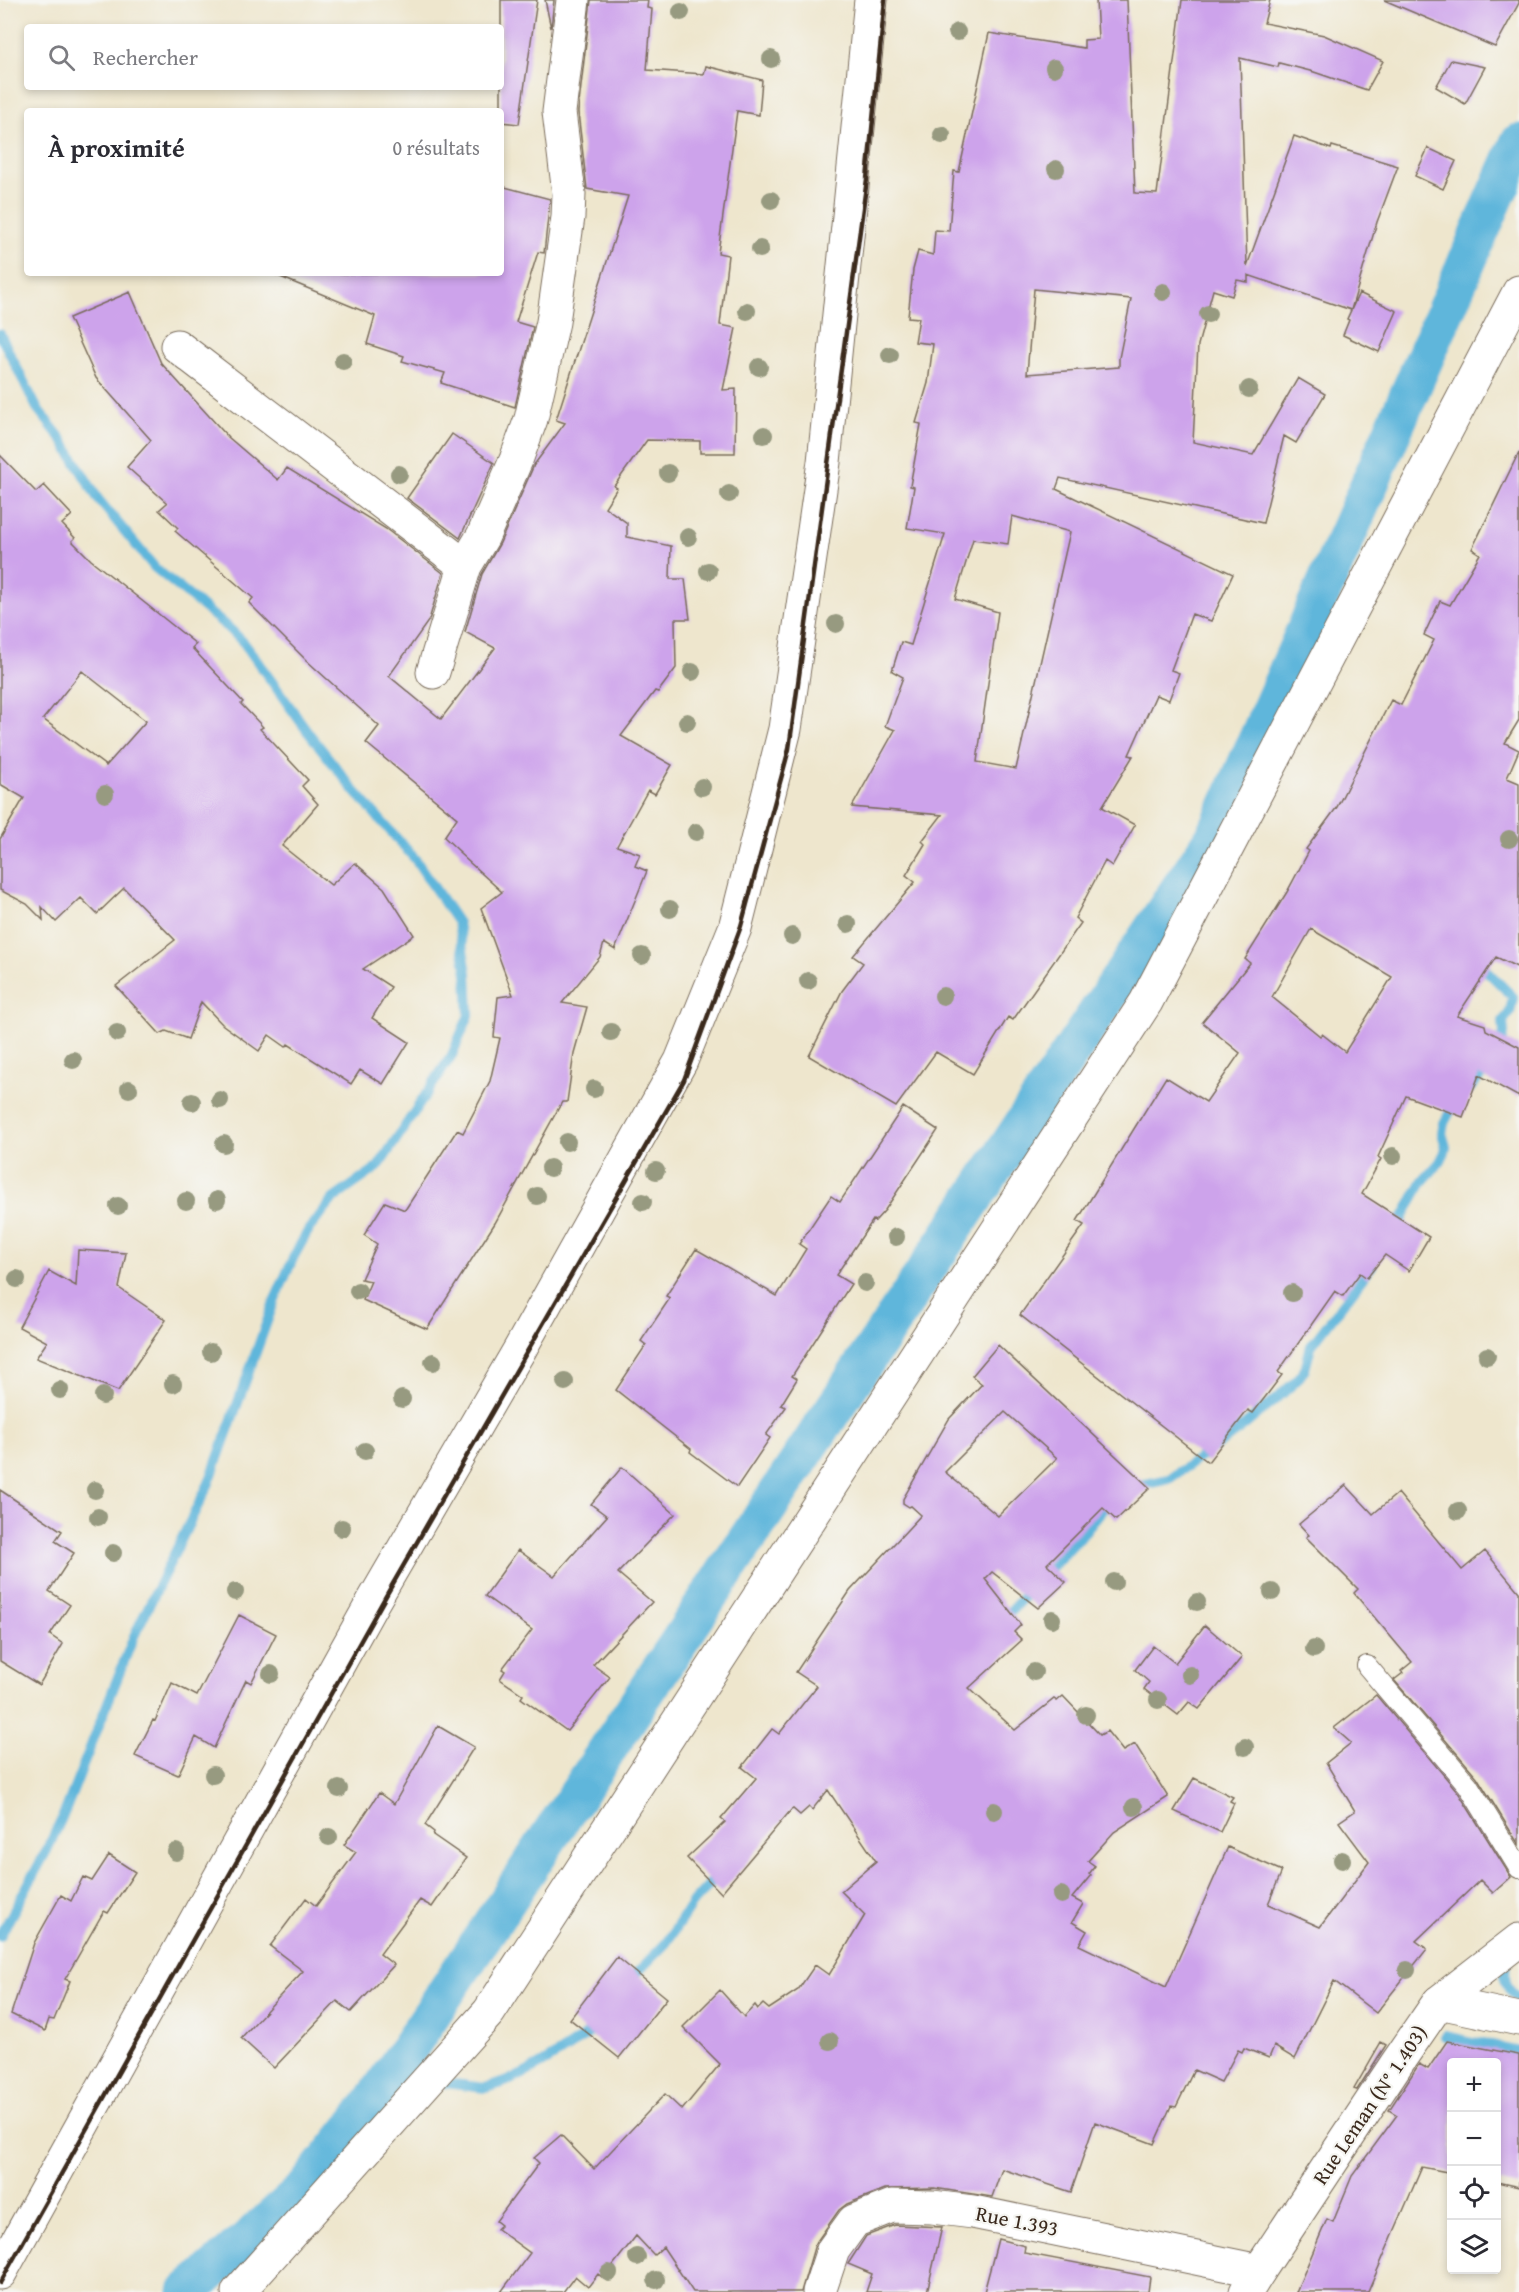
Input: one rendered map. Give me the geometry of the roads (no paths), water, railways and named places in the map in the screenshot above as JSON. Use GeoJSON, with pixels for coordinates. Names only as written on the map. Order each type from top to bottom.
{"type":"FeatureCollection","features":[{"type":"Feature","properties":{"kind":"street"},"geometry":{"type":"LineString","coordinates":[[433,672],[465,566],[483,536],[520,450],[531,418],[553,322],[568,217],[569,194],[559,112],[573,0]]}},
{"type":"Feature","properties":{"kind":"street"},"geometry":{"type":"LineString","coordinates":[[0,2272],[374,1600],[525,1339],[681,1061],[735,928],[785,729],[824,462],[871,0]]}},
{"type":"Feature","properties":{"kind":"street"},"geometry":{"type":"LineString","coordinates":[[238,2292],[489,2012],[1146,1002],[1519,292]]}},
{"type":"Feature","properties":{"kind":"street"},"geometry":{"type":"LineString","coordinates":[[177,346],[465,566]]}},
{"type":"Feature","properties":{"kind":"street","name":"Rue Leman (N° 1.403)"},"geometry":{"type":"LineString","coordinates":[[1253,2281],[1396,2063],[1439,2002],[1519,1940]]}},
{"type":"Feature","properties":{"kind":"street"},"geometry":{"type":"LineString","coordinates":[[1439,2002],[1519,2019]]}},
{"type":"Feature","properties":{"kind":"street","name":"Rue 1.393"},"geometry":{"type":"LineString","coordinates":[[819,2292],[833,2250],[854,2221],[892,2206],[933,2206],[973,2212],[1253,2281]]}},
{"type":"Feature","properties":{"kind":"lane"},"geometry":{"type":"LineString","coordinates":[[1367,1666],[1468,1785],[1519,1868]]}},
{"type":"Feature","properties":{"kind":"waterway"},"geometry":{"type":"LineString","coordinates":[[188,2292],[305,2189],[371,2105],[1216,834],[1519,143]]}},
{"type":"Feature","properties":{"kind":"waterway"},"geometry":{"type":"LineString","coordinates":[[0,334],[37,408],[63,441],[98,499],[155,568],[244,643],[308,732],[353,789],[415,859],[458,923],[467,973],[469,1015],[452,1055],[378,1167],[333,1199],[309,1229],[294,1256],[274,1302],[209,1483],[134,1636],[66,1809],[47,1850],[0,1936]]}},
{"type":"Feature","properties":{"kind":"waterway"},"geometry":{"type":"LineString","coordinates":[[1481,960],[1485,969],[1513,997],[1510,1012],[1503,1021],[1504,1033],[1500,1050]]}},
{"type":"Feature","properties":{"kind":"waterway"},"geometry":{"type":"LineString","coordinates":[[1396,1230],[1422,1182],[1440,1162],[1445,1152],[1442,1133],[1451,1110],[1490,1065]]}},
{"type":"Feature","properties":{"kind":"waterway"},"geometry":{"type":"LineString","coordinates":[[1132,1487],[1169,1479],[1239,1430],[1282,1394],[1298,1379],[1305,1369],[1311,1346],[1372,1266]]}},
{"type":"Feature","properties":{"kind":"waterway"},"geometry":{"type":"LineString","coordinates":[[1001,1621],[1082,1535],[1111,1499]]}},
{"type":"Feature","properties":{"kind":"waterway"},"geometry":{"type":"LineString","coordinates":[[627,1983],[666,1943],[693,1902],[719,1874]]}},
{"type":"Feature","properties":{"kind":"waterway"},"geometry":{"type":"LineString","coordinates":[[1508,1960],[1505,1971],[1506,1982],[1519,1999]]}},
{"type":"Feature","properties":{"kind":"waterway"},"geometry":{"type":"LineString","coordinates":[[390,2076],[485,2088],[513,2079],[528,2071],[560,2053],[599,2025]]}},
{"type":"Feature","properties":{"kind":"waterway"},"geometry":{"type":"LineString","coordinates":[[1445,2036],[1519,2052]]}},
{"type":"Feature","properties":{"kind":"railway"},"geometry":{"type":"LineString","coordinates":[[0,2283],[387,1594],[684,1080],[741,926],[789,749],[867,179],[885,0]]}}]}
